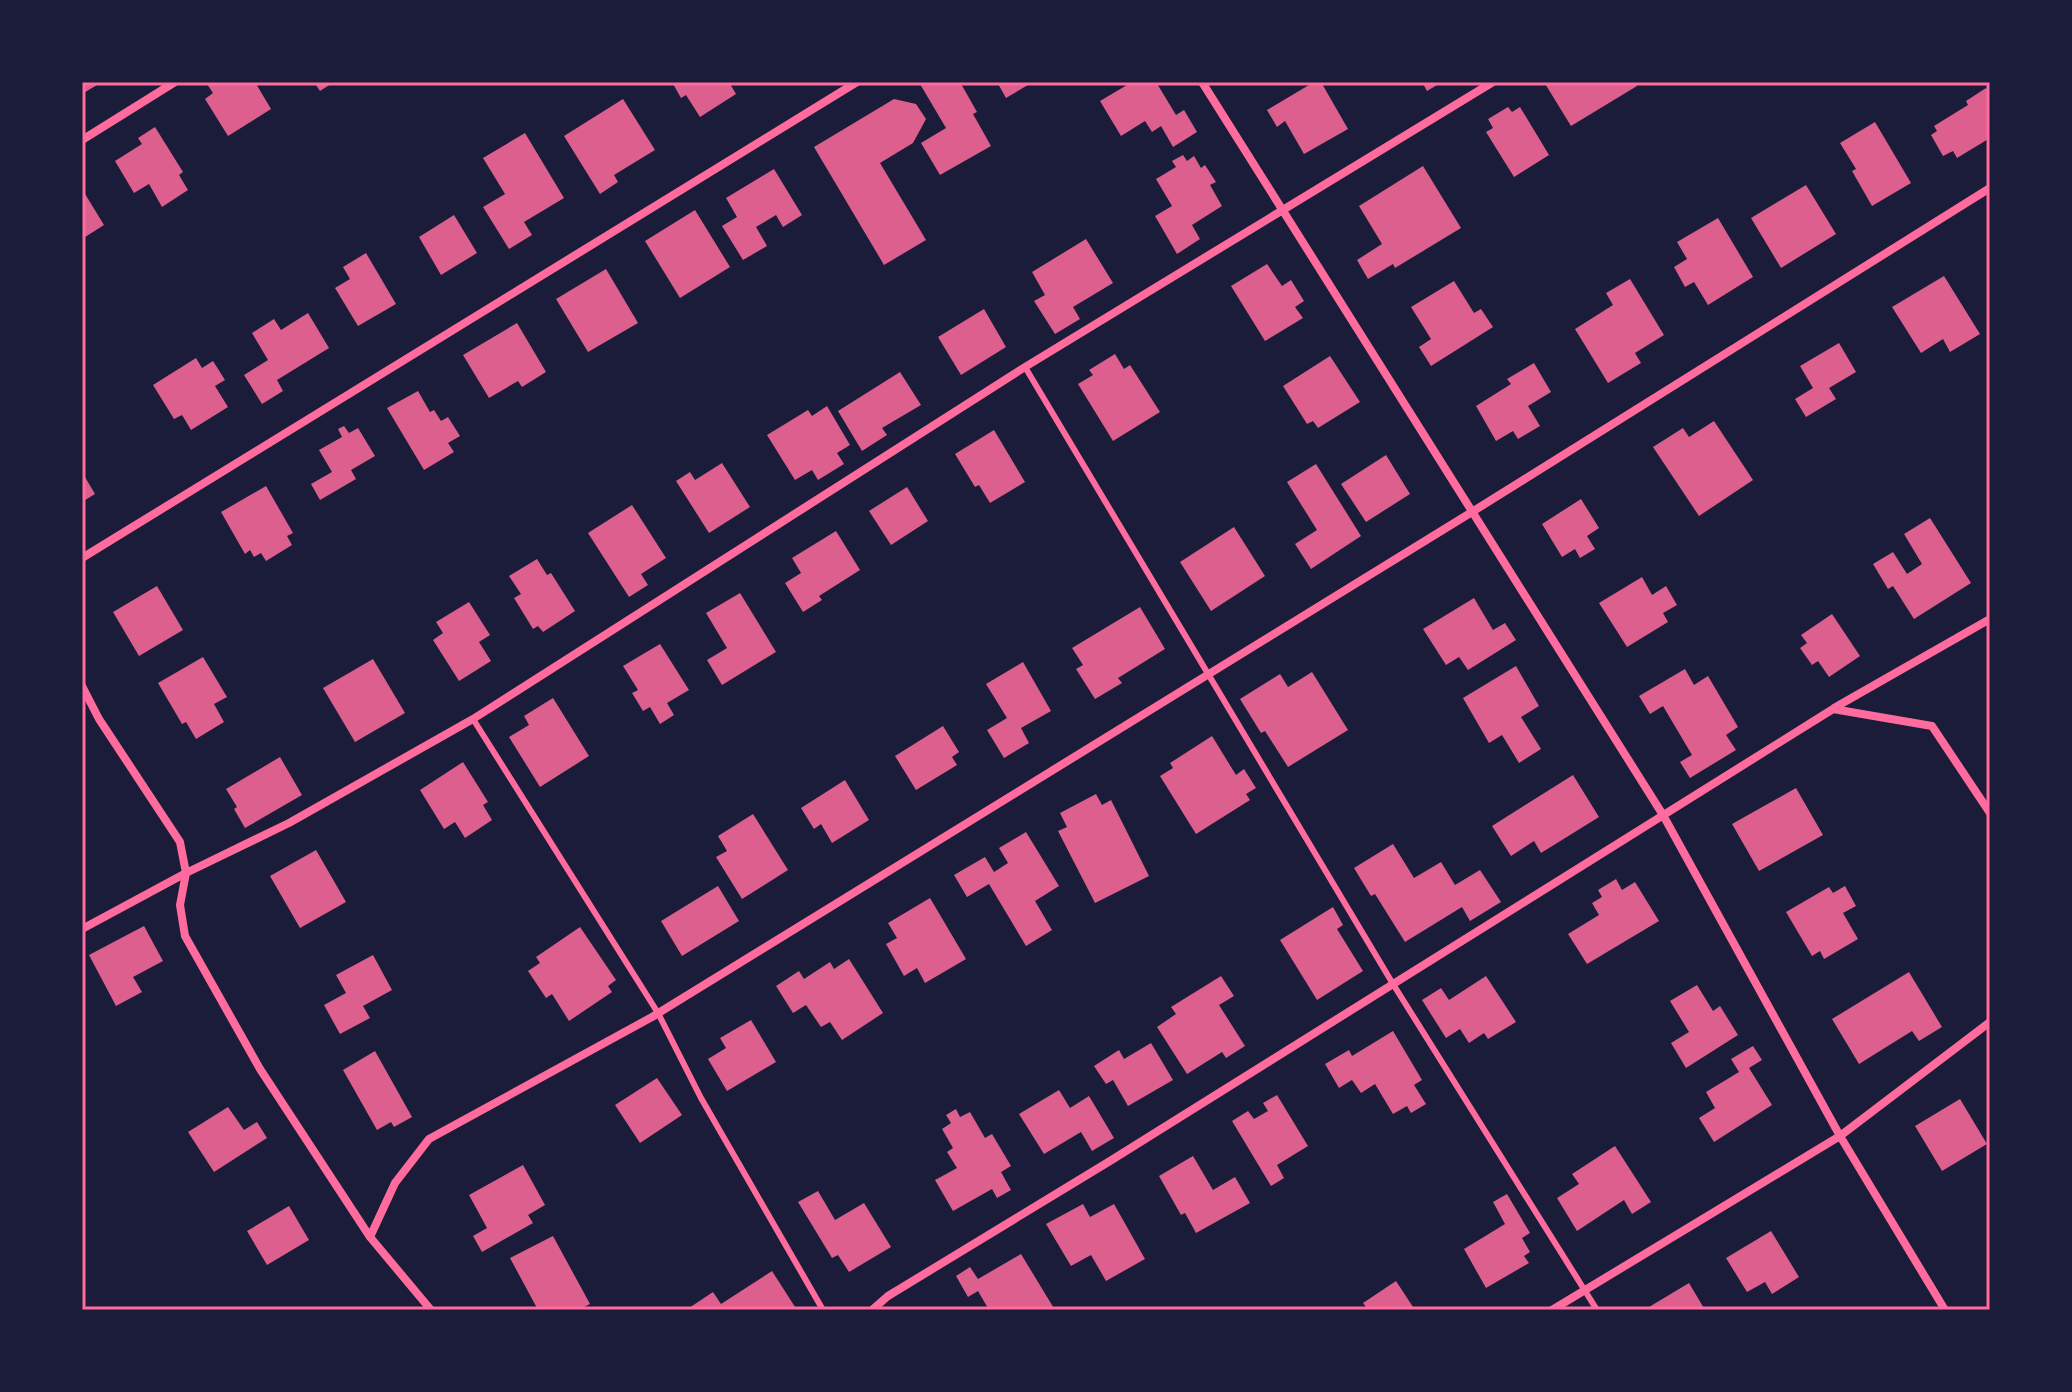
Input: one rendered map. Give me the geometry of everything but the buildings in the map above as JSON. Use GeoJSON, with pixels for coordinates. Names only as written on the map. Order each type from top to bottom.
{"type":"FeatureCollection","features":[{"type":"Feature","properties":{"kind":"street"},"geometry":{"type":"LineString","coordinates":[[82,140],[175,82]]}},
{"type":"Feature","properties":{"kind":"street"},"geometry":{"type":"LineString","coordinates":[[82,558],[857,82]]}},
{"type":"Feature","properties":{"kind":"street"},"geometry":{"type":"LineString","coordinates":[[1202,82],[1663,815],[1840,1136],[1945,1310]]}},
{"type":"Feature","properties":{"kind":"street"},"geometry":{"type":"LineString","coordinates":[[82,929],[186,873],[289,823],[473,719],[1025,367],[1493,82]]}},
{"type":"Feature","properties":{"kind":"street"},"geometry":{"type":"LineString","coordinates":[[370,1237],[395,1183],[429,1139],[658,1013],[1472,512],[1990,188]]}},
{"type":"Feature","properties":{"kind":"street"},"geometry":{"type":"LineString","coordinates":[[872,1310],[888,1296],[1110,1161],[1833,709],[1990,619]]}},
{"type":"Feature","properties":{"kind":"street"},"geometry":{"type":"LineString","coordinates":[[82,686],[99,719],[180,842],[186,873],[180,905],[185,936],[260,1069],[370,1237],[431,1310]]}},
{"type":"Feature","properties":{"kind":"street"},"geometry":{"type":"LineString","coordinates":[[1833,709],[1932,726],[1990,813]]}},
{"type":"Feature","properties":{"kind":"street"},"geometry":{"type":"LineString","coordinates":[[1552,1310],[1840,1136],[1990,1022]]}},
{"type":"Feature","properties":{"kind":"lane"},"geometry":{"type":"LineString","coordinates":[[1025,367],[1393,984],[1597,1310]]}},
{"type":"Feature","properties":{"kind":"lane"},"geometry":{"type":"LineString","coordinates":[[473,719],[658,1013],[701,1098],[823,1310]]}}]}
